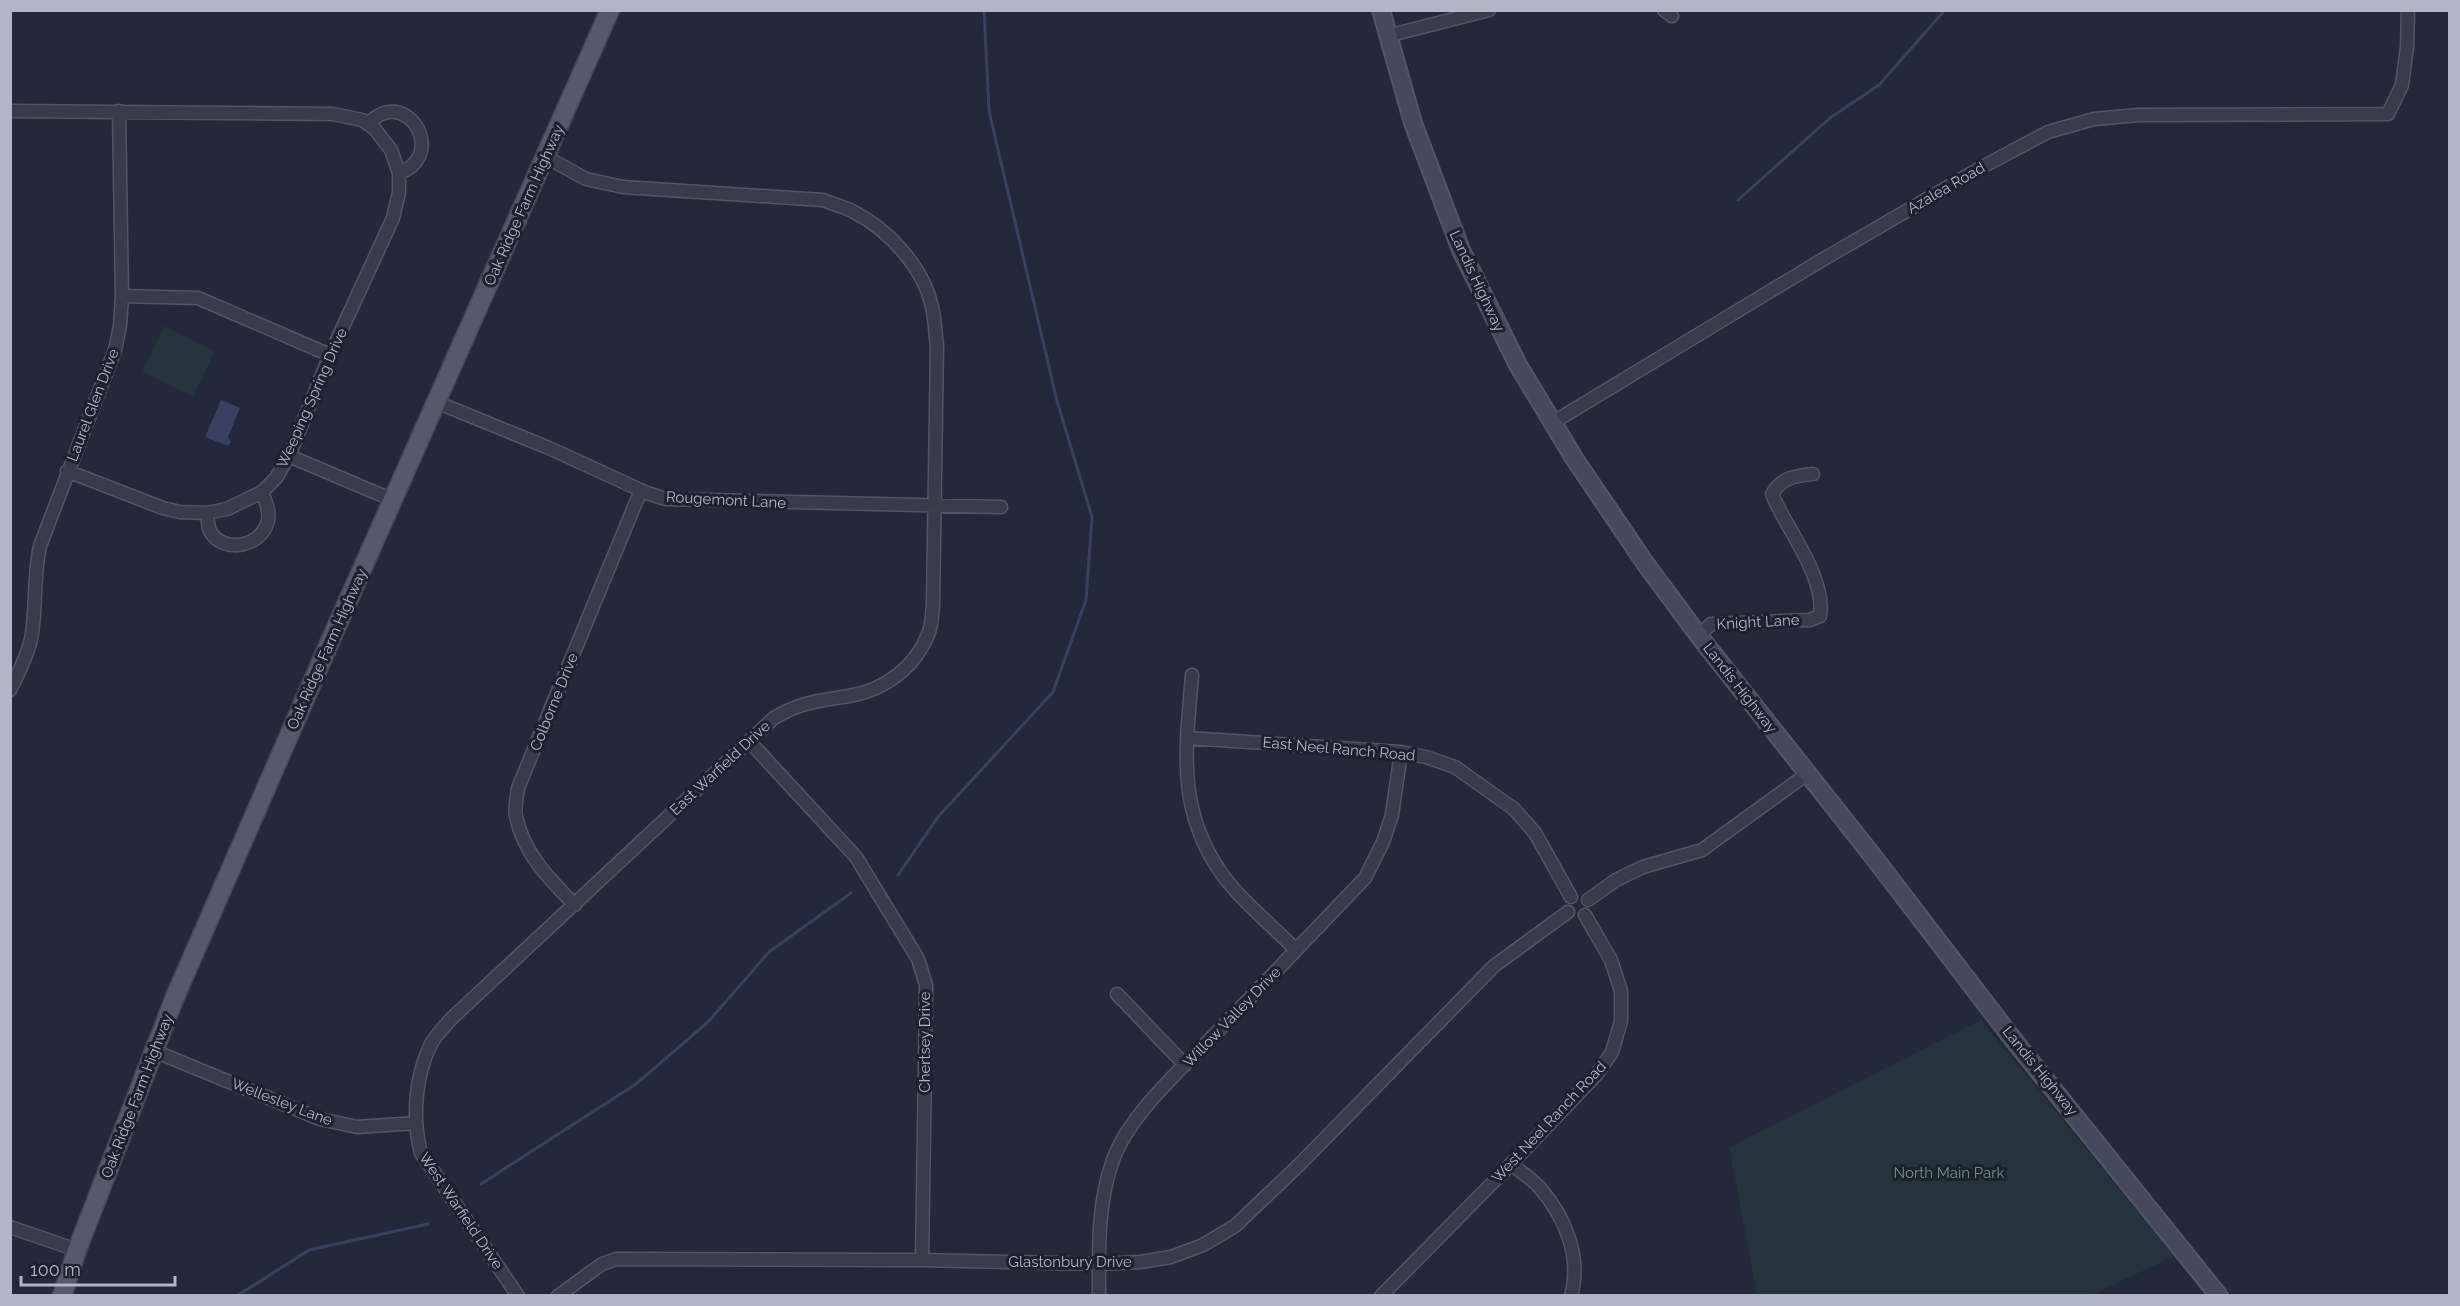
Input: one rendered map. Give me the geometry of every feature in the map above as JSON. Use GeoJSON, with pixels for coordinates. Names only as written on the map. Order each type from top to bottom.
{"type":"FeatureCollection","features":[{"type":"Feature","properties":{"kind":"main road","name":"Oak Ridge Farm Highway"},"geometry":{"type":"LineString","coordinates":[[62,1296],[77,1250],[175,997],[610,10]]}},
{"type":"Feature","properties":{"kind":"main road","name":"Landis Highway"},"geometry":{"type":"LineString","coordinates":[[1381,10],[1413,123],[1461,250],[1494,319],[1552,423],[1639,554],[1699,636],[2012,1038],[2219,1296]]}},
{"type":"Feature","properties":{"kind":"street"},"geometry":{"type":"LineString","coordinates":[[1387,36],[1489,10]]}},
{"type":"Feature","properties":{"kind":"street","name":"Azalea Road"},"geometry":{"type":"LineString","coordinates":[[1552,423],[1814,264],[1984,166],[2048,132],[2094,119],[2139,115],[2388,114],[2402,85],[2407,47],[2408,10]]}},
{"type":"Feature","properties":{"kind":"street"},"geometry":{"type":"LineString","coordinates":[[10,111],[333,114],[367,123],[382,114],[391,112],[401,114],[413,121],[420,134],[422,146],[418,162],[409,170],[399,173]]}},
{"type":"Feature","properties":{"kind":"street","name":"Laurel Glen Drive"},"geometry":{"type":"LineString","coordinates":[[10,690],[31,641],[35,569],[40,546],[67,471],[116,350],[122,296],[120,111]]}},
{"type":"Feature","properties":{"kind":"street","name":"Weeping Spring Drive"},"geometry":{"type":"LineString","coordinates":[[67,471],[162,508],[180,512],[206,513],[227,509],[262,492],[276,478],[289,456],[330,355],[393,218],[399,192],[399,173],[391,150],[374,128],[367,123]]}},
{"type":"Feature","properties":{"kind":"street","name":"East Warfield Drive"},"geometry":{"type":"LineString","coordinates":[[416,1123],[419,1084],[432,1043],[452,1018],[774,718],[792,707],[814,700],[848,696],[872,690],[899,675],[916,657],[930,631],[933,604],[936,345],[932,306],[920,276],[904,252],[879,228],[854,212],[823,200],[623,187],[600,183],[567,171],[546,157]]}},
{"type":"Feature","properties":{"kind":"street"},"geometry":{"type":"LineString","coordinates":[[122,296],[198,298],[330,355]]}},
{"type":"Feature","properties":{"kind":"street","name":"Rougemont Lane"},"geometry":{"type":"LineString","coordinates":[[436,402],[666,499],[1001,507]]}},
{"type":"Feature","properties":{"kind":"street"},"geometry":{"type":"LineString","coordinates":[[289,456],[393,500]]}},
{"type":"Feature","properties":{"kind":"street","name":"Knight Lane"},"geometry":{"type":"LineString","coordinates":[[1699,636],[1711,624],[1809,620],[1820,616],[1822,604],[1807,560],[1772,494],[1778,484],[1791,477],[1813,474]]}},
{"type":"Feature","properties":{"kind":"street","name":"Colborne Drive"},"geometry":{"type":"LineString","coordinates":[[575,905],[543,873],[522,837],[515,814],[518,788],[641,490]]}},
{"type":"Feature","properties":{"kind":"street"},"geometry":{"type":"LineString","coordinates":[[206,513],[210,531],[222,542],[234,546],[247,544],[260,536],[268,524],[268,509],[262,492]]}},
{"type":"Feature","properties":{"kind":"street"},"geometry":{"type":"LineString","coordinates":[[1192,675],[1186,778],[1196,824],[1207,850],[1235,889],[1296,950]]}},
{"type":"Feature","properties":{"kind":"street","name":"East Neel Ranch Road"},"geometry":{"type":"LineString","coordinates":[[1187,738],[1401,752],[1426,757],[1455,767],[1514,809],[1535,832],[1570,897]]}},
{"type":"Feature","properties":{"kind":"street","name":"Chertsey Drive"},"geometry":{"type":"LineString","coordinates":[[749,741],[856,857],[918,959],[922,970],[926,999],[922,1260]]}},
{"type":"Feature","properties":{"kind":"street","name":"Willow Valley Drive"},"geometry":{"type":"LineString","coordinates":[[1099,1296],[1100,1220],[1104,1187],[1113,1158],[1128,1129],[1185,1065],[1365,878],[1383,842],[1392,815],[1401,752]]}},
{"type":"Feature","properties":{"kind":"street"},"geometry":{"type":"LineString","coordinates":[[1588,900],[1616,880],[1643,867],[1702,850],[1807,774]]}},
{"type":"Feature","properties":{"kind":"street"},"geometry":{"type":"LineString","coordinates":[[1582,895],[1588,900],[1589,908],[1585,915],[1578,918],[1568,912],[1567,904],[1570,897],[1582,895]]}},
{"type":"Feature","properties":{"kind":"street","name":"Glastonbury Drive"},"geometry":{"type":"LineString","coordinates":[[558,1296],[602,1264],[616,1259],[922,1260],[1099,1264],[1140,1262],[1171,1257],[1203,1245],[1235,1226],[1300,1164],[1494,966],[1568,912]]}},
{"type":"Feature","properties":{"kind":"street","name":"West Neel Ranch Road"},"geometry":{"type":"LineString","coordinates":[[1381,1296],[1597,1074],[1612,1052],[1621,1021],[1621,991],[1611,960],[1585,915]]}},
{"type":"Feature","properties":{"kind":"street"},"geometry":{"type":"LineString","coordinates":[[1117,994],[1185,1065]]}},
{"type":"Feature","properties":{"kind":"street","name":"Wellesley Lane"},"geometry":{"type":"LineString","coordinates":[[154,1051],[320,1119],[357,1127],[416,1123]]}},
{"type":"Feature","properties":{"kind":"street","name":"West Warfield Drive"},"geometry":{"type":"LineString","coordinates":[[416,1123],[421,1153],[518,1296]]}},
{"type":"Feature","properties":{"kind":"street"},"geometry":{"type":"LineString","coordinates":[[1511,1164],[1539,1188],[1562,1220],[1574,1252],[1574,1286],[1571,1296]]}},
{"type":"Feature","properties":{"kind":"street"},"geometry":{"type":"LineString","coordinates":[[10,1227],[77,1250]]}},
{"type":"Feature","properties":{"kind":"green space"},"geometry":{"type":"Polygon","coordinates":[[[164,326],[215,351],[193,397],[142,372],[164,326]]]}},
{"type":"Feature","properties":{"kind":"green space","name":"North Main Park"},"geometry":{"type":"Polygon","coordinates":[[[1981,1020],[2174,1256],[2092,1295],[1757,1295],[1729,1147],[1981,1020]]]}},
{"type":"Feature","properties":{"kind":"water"},"geometry":{"type":"Polygon","coordinates":[[[221,400],[240,408],[228,437],[231,442],[228,446],[205,437],[221,400]]]}},
{"type":"Feature","properties":{"kind":"waterway"},"geometry":{"type":"LineString","coordinates":[[898,875],[938,817],[1053,692],[1086,600],[1092,517],[1057,401],[989,111],[984,10]]}},
{"type":"Feature","properties":{"kind":"waterway"},"geometry":{"type":"LineString","coordinates":[[1738,200],[1830,118],[1879,85],[1945,10]]}},
{"type":"Feature","properties":{"kind":"waterway"},"geometry":{"type":"LineString","coordinates":[[481,1184],[636,1084],[708,1022],[769,952],[851,893]]}},
{"type":"Feature","properties":{"kind":"waterway"},"geometry":{"type":"LineString","coordinates":[[237,1296],[309,1250],[428,1224]]}}]}
